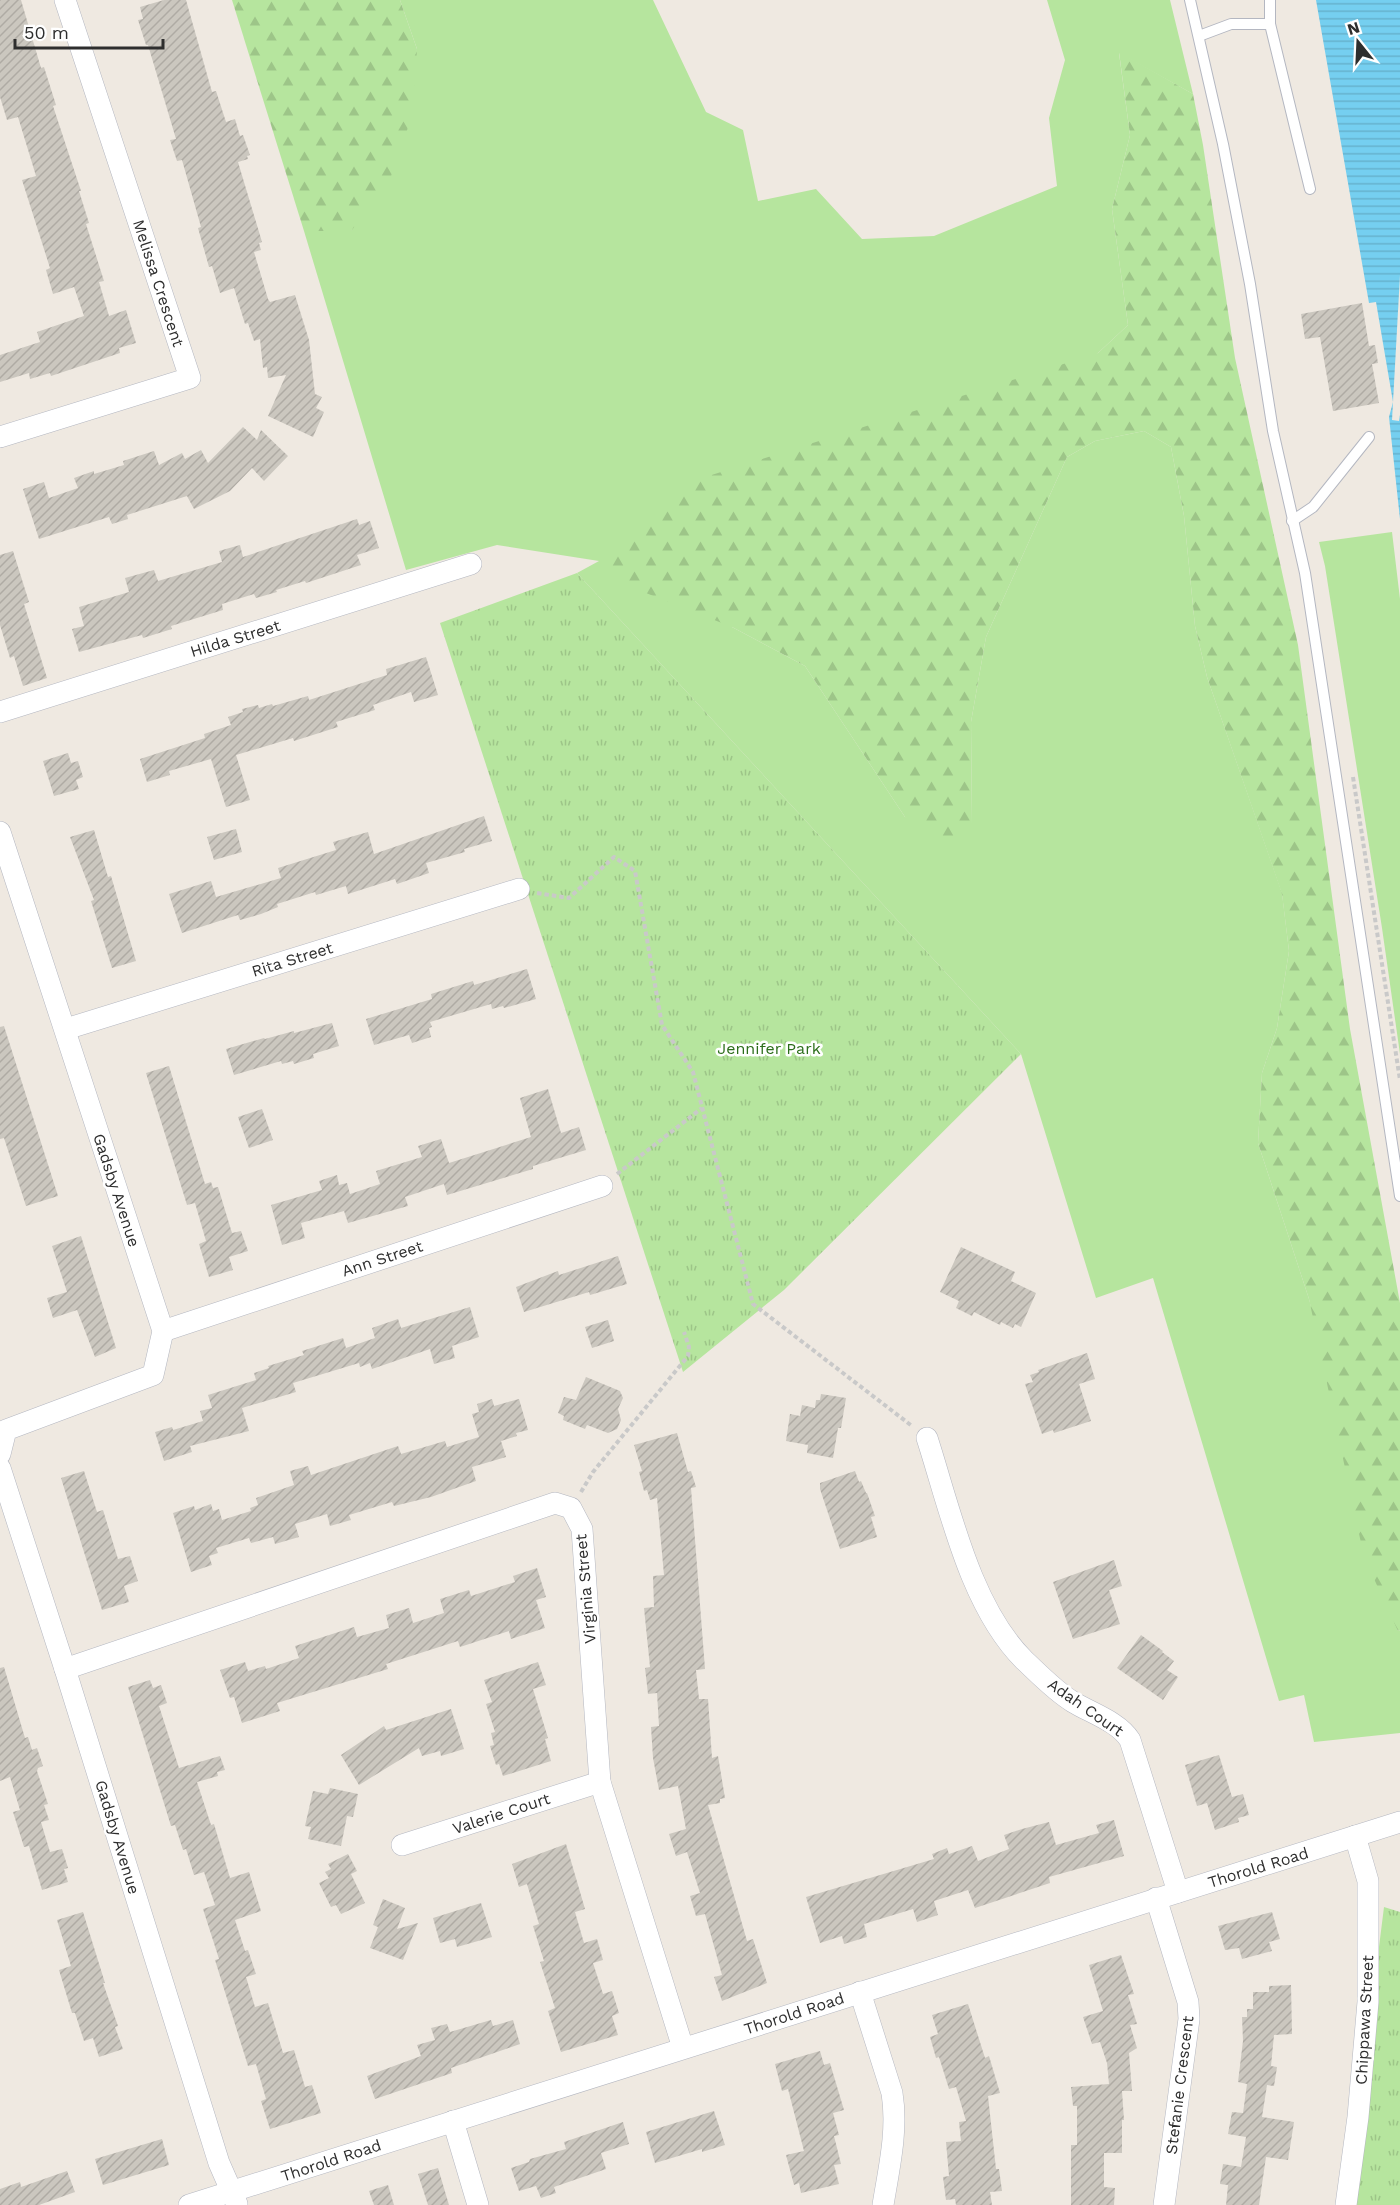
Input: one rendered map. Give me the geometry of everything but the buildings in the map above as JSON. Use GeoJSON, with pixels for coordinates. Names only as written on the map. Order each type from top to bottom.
{"type":"FeatureCollection","features":[{"type":"Feature","properties":{"kind":"street","name":"Melissa Crescent"},"geometry":{"type":"LineString","coordinates":[[0,437],[190,378],[65,0]]}},
{"type":"Feature","properties":{"kind":"street","name":"Hilda Street"},"geometry":{"type":"LineString","coordinates":[[0,712],[471,564]]}},
{"type":"Feature","properties":{"kind":"street","name":"Gadsby Avenue"},"geometry":{"type":"LineString","coordinates":[[0,832],[163,1331]]}},
{"type":"Feature","properties":{"kind":"street","name":"Rita Street"},"geometry":{"type":"LineString","coordinates":[[66,1029],[519,890]]}},
{"type":"Feature","properties":{"kind":"street","name":"Ann Street"},"geometry":{"type":"LineString","coordinates":[[163,1331],[602,1186]]}},
{"type":"Feature","properties":{"kind":"street"},"geometry":{"type":"LineString","coordinates":[[0,1454],[6,1430],[153,1375],[163,1331]]}},
{"type":"Feature","properties":{"kind":"street","name":"Adah Court"},"geometry":{"type":"LineString","coordinates":[[927,1438],[970,1569],[1000,1630],[1023,1659],[1071,1701],[1122,1730],[1130,1740],[1178,1892]]}},
{"type":"Feature","properties":{"kind":"street","name":"Gadsby Avenue"},"geometry":{"type":"LineString","coordinates":[[0,1468],[219,2163],[235,2198]]}},
{"type":"Feature","properties":{"kind":"street"},"geometry":{"type":"LineString","coordinates":[[65,1669],[555,1503],[571,1508]]}},
{"type":"Feature","properties":{"kind":"street","name":"Virginia Street"},"geometry":{"type":"LineString","coordinates":[[571,1508],[582,1529],[600,1782],[683,2049]]}},
{"type":"Feature","properties":{"kind":"street","name":"Valerie Court"},"geometry":{"type":"LineString","coordinates":[[402,1845],[600,1782]]}},
{"type":"Feature","properties":{"kind":"street","name":"Thorold Road"},"geometry":{"type":"LineString","coordinates":[[189,2205],[235,2198],[453,2121],[1400,1822]]}},
{"type":"Feature","properties":{"kind":"street","name":"Chippawa Street"},"geometry":{"type":"LineString","coordinates":[[1346,2205],[1358,2117],[1368,2002],[1368,1881],[1354,1836]]}},
{"type":"Feature","properties":{"kind":"street","name":"Stefanie Crescent"},"geometry":{"type":"LineString","coordinates":[[1156,1898],[1186,1994],[1189,2019],[1164,2205]]}},
{"type":"Feature","properties":{"kind":"street"},"geometry":{"type":"LineString","coordinates":[[860,1992],[894,2106],[894,2133],[883,2205]]}},
{"type":"Feature","properties":{"kind":"street"},"geometry":{"type":"LineString","coordinates":[[453,2121],[478,2205]]}},
{"type":"Feature","properties":{"kind":"lane"},"geometry":{"type":"LineString","coordinates":[[1190,0],[1223,144],[1250,284],[1273,431],[1305,573],[1400,1196]]}},
{"type":"Feature","properties":{"kind":"lane"},"geometry":{"type":"LineString","coordinates":[[1270,0],[1270,24],[1310,189]]}},
{"type":"Feature","properties":{"kind":"lane"},"geometry":{"type":"LineString","coordinates":[[1198,36],[1231,24],[1270,24]]}},
{"type":"Feature","properties":{"kind":"lane"},"geometry":{"type":"LineString","coordinates":[[1292,521],[1312,507],[1369,436]]}},
{"type":"Feature","properties":{"kind":"path"},"geometry":{"type":"LineString","coordinates":[[519,890],[569,898],[614,857],[635,871],[662,1024],[693,1072],[753,1304],[927,1438]]}},
{"type":"Feature","properties":{"kind":"path"},"geometry":{"type":"LineString","coordinates":[[602,1186],[702,1108]]}},
{"type":"Feature","properties":{"kind":"path"},"geometry":{"type":"LineString","coordinates":[[571,1508],[593,1472],[688,1356],[689,1347],[684,1332]]}},
{"type":"Feature","properties":{"kind":"green space"},"geometry":{"type":"Polygon","coordinates":[[[232,0],[400,0],[417,49],[413,113],[388,185],[351,231],[304,231],[232,0]]]}},
{"type":"Feature","properties":{"kind":"green space"},"geometry":{"type":"Polygon","coordinates":[[[400,0],[653,0],[706,112],[743,130],[758,201],[816,189],[862,239],[934,236],[1057,186],[1049,118],[1065,60],[1047,0],[1170,0],[1193,94],[1119,53],[1130,135],[1112,209],[1128,325],[1098,353],[732,627],[805,666],[905,817],[972,824],[971,722],[986,637],[1067,457],[1095,441],[1144,431],[1171,447],[1184,516],[1195,626],[1207,677],[1282,893],[1289,951],[1277,1028],[1262,1073],[1258,1143],[1309,1299],[1398,1631],[1400,1630],[1400,1733],[1314,1742],[1304,1695],[1279,1701],[1153,1278],[1096,1298],[1021,1054],[577,573],[599,561],[497,545],[406,570],[304,231],[351,231],[417,49],[400,0]]]}},
{"type":"Feature","properties":{"kind":"green space"},"geometry":{"type":"Polygon","coordinates":[[[1119,52],[1193,94],[1203,145],[1235,358],[1298,645],[1350,1029],[1400,1303],[1400,1630],[1398,1631],[1364,1557],[1309,1299],[1258,1143],[1262,1073],[1277,1028],[1289,951],[1282,894],[1207,677],[1195,626],[1184,516],[1171,447],[1144,431],[1095,441],[1067,457],[986,637],[971,722],[972,824],[953,848],[905,817],[805,666],[732,627],[613,580],[600,561],[702,478],[1098,353],[1128,325],[1112,209],[1130,135],[1119,52]]]}},
{"type":"Feature","properties":{"kind":"green space"},"geometry":{"type":"Polygon","coordinates":[[[1392,532],[1400,599],[1400,1054],[1325,566],[1319,542],[1392,532]]]}},
{"type":"Feature","properties":{"kind":"green space","name":"Jennifer Park"},"geometry":{"type":"Polygon","coordinates":[[[577,573],[1021,1054],[784,1290],[683,1372],[440,623],[577,573]]]}},
{"type":"Feature","properties":{"kind":"green space"},"geometry":{"type":"Polygon","coordinates":[[[1384,1907],[1400,1912],[1400,2205],[1347,2205],[1384,1907]]]}},
{"type":"Feature","properties":{"kind":"water"},"geometry":{"type":"Polygon","coordinates":[[[1316,0],[1400,0],[1400,519],[1389,417],[1393,402],[1376,302],[1369,303],[1316,0]]]}},
{"type":"Feature","properties":{"kind":"pier"},"geometry":{"type":"Polygon","coordinates":[[[1400,275],[1400,415],[1399,421],[1392,420],[1400,275]]]}}]}
